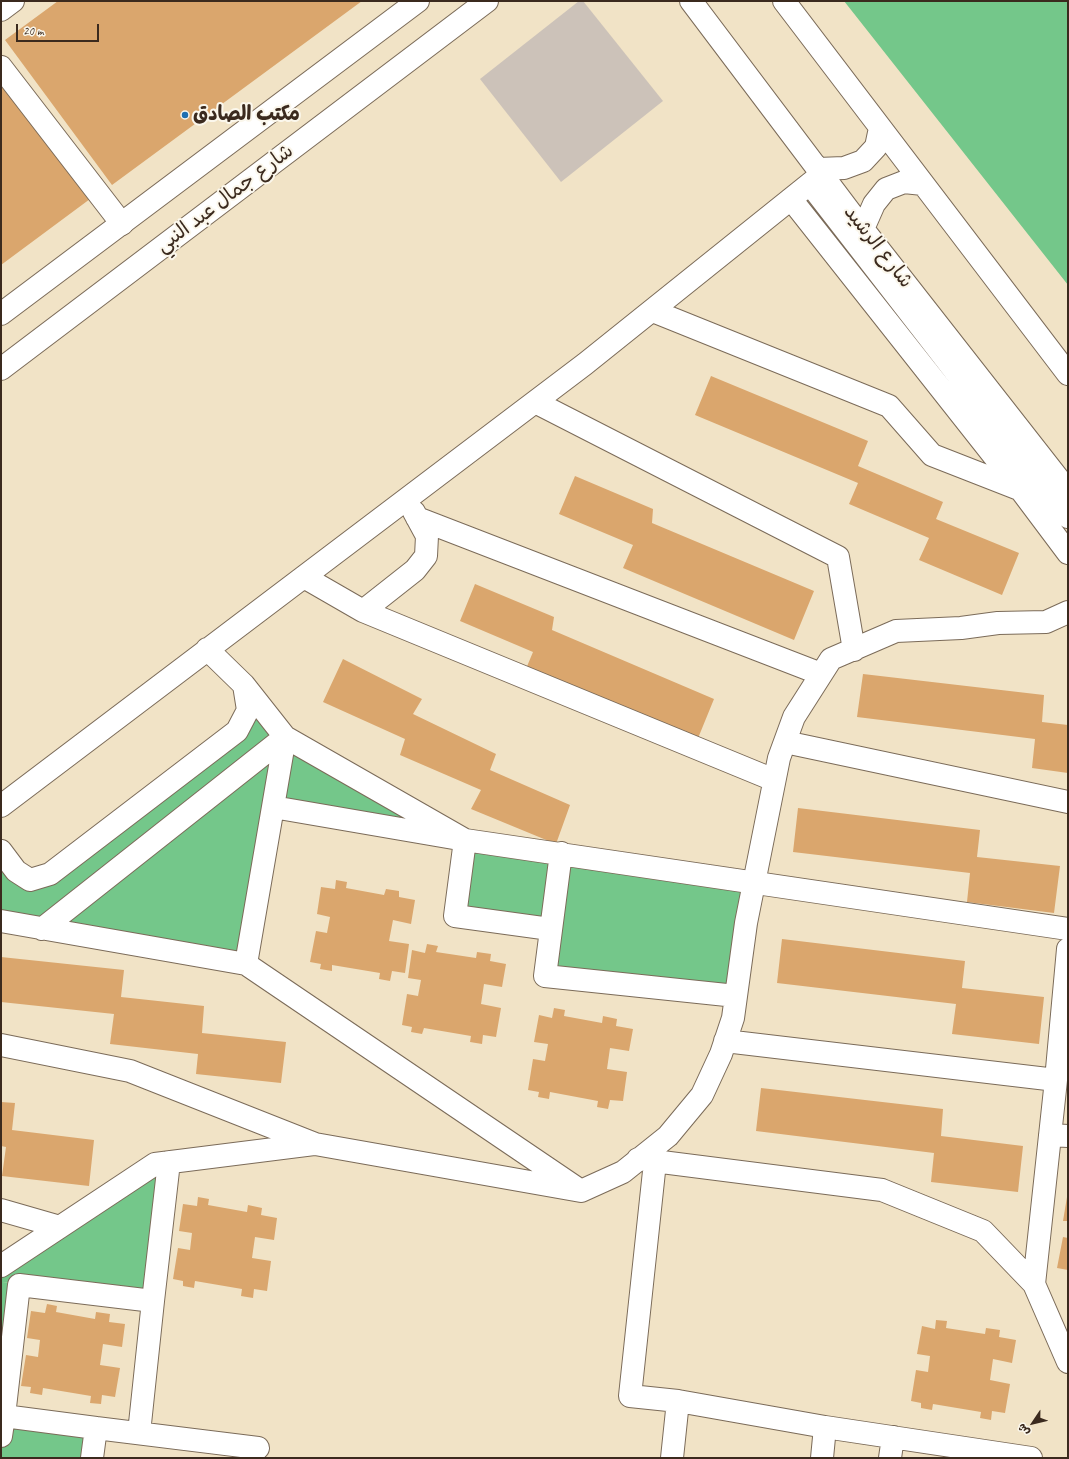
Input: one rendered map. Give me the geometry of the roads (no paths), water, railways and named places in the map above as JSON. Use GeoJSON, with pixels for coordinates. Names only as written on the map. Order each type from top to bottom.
{"type":"FeatureCollection","features":[{"type":"Feature","properties":{"kind":"street"},"geometry":{"type":"LineString","coordinates":[[1,10],[13,1]]}},
{"type":"Feature","properties":{"kind":"street"},"geometry":{"type":"LineString","coordinates":[[1,314],[418,1]]}},
{"type":"Feature","properties":{"kind":"street","name":"شارع جمال عبد النبي"},"geometry":{"type":"LineString","coordinates":[[1,369],[487,1]]}},
{"type":"Feature","properties":{"kind":"street","name":"شارع الرشيد"},"geometry":{"type":"LineString","coordinates":[[691,1],[817,175],[863,229],[1068,491]]}},
{"type":"Feature","properties":{"kind":"street"},"geometry":{"type":"LineString","coordinates":[[784,1],[1068,374]]}},
{"type":"Feature","properties":{"kind":"street"},"geometry":{"type":"LineString","coordinates":[[1,67],[122,224]]}},
{"type":"Feature","properties":{"kind":"street"},"geometry":{"type":"LineString","coordinates":[[1,806],[653,311],[791,199],[817,175],[863,161],[876,147],[880,128]]}},
{"type":"Feature","properties":{"kind":"street"},"geometry":{"type":"LineString","coordinates":[[817,175],[1068,517]]}},
{"type":"Feature","properties":{"kind":"street"},"geometry":{"type":"LineString","coordinates":[[863,229],[874,204],[886,189],[904,182],[923,184]]}},
{"type":"Feature","properties":{"kind":"street"},"geometry":{"type":"LineString","coordinates":[[791,199],[1020,489],[1068,553]]}},
{"type":"Feature","properties":{"kind":"street"},"geometry":{"type":"LineString","coordinates":[[653,311],[889,406],[932,455],[1020,489]]}},
{"type":"Feature","properties":{"kind":"street"},"geometry":{"type":"LineString","coordinates":[[535,402],[838,557],[854,650]]}},
{"type":"Feature","properties":{"kind":"street"},"geometry":{"type":"LineString","coordinates":[[363,612],[415,570],[426,556],[427,536],[406,499]]}},
{"type":"Feature","properties":{"kind":"street"},"geometry":{"type":"LineString","coordinates":[[417,518],[821,674]]}},
{"type":"Feature","properties":{"kind":"street"},"geometry":{"type":"LineString","coordinates":[[304,576],[363,612],[774,780]]}},
{"type":"Feature","properties":{"kind":"street"},"geometry":{"type":"LineString","coordinates":[[1,1045],[130,1071],[316,1144],[581,1191],[647,1160],[702,1095],[733,1018],[746,923],[779,758],[794,717],[831,660],[896,631],[961,628],[998,623],[1046,622],[1068,612]]}},
{"type":"Feature","properties":{"kind":"street"},"geometry":{"type":"LineString","coordinates":[[207,649],[244,685],[285,737],[465,840]]}},
{"type":"Feature","properties":{"kind":"street"},"geometry":{"type":"LineString","coordinates":[[1,851],[16,871],[30,880],[50,874],[237,731],[248,710],[244,685]]}},
{"type":"Feature","properties":{"kind":"street"},"geometry":{"type":"LineString","coordinates":[[246,964],[285,737]]}},
{"type":"Feature","properties":{"kind":"street"},"geometry":{"type":"LineString","coordinates":[[42,929],[285,737]]}},
{"type":"Feature","properties":{"kind":"street"},"geometry":{"type":"LineString","coordinates":[[785,742],[1068,802]]}},
{"type":"Feature","properties":{"kind":"street"},"geometry":{"type":"LineString","coordinates":[[273,807],[465,840],[754,881],[1068,929]]}},
{"type":"Feature","properties":{"kind":"street"},"geometry":{"type":"LineString","coordinates":[[465,840],[455,916],[550,929]]}},
{"type":"Feature","properties":{"kind":"street"},"geometry":{"type":"LineString","coordinates":[[561,853],[545,976],[736,996]]}},
{"type":"Feature","properties":{"kind":"street"},"geometry":{"type":"LineString","coordinates":[[1,921],[246,964],[581,1191]]}},
{"type":"Feature","properties":{"kind":"street"},"geometry":{"type":"LineString","coordinates":[[1034,1284],[1059,1136],[1056,1080],[1068,948]]}},
{"type":"Feature","properties":{"kind":"street"},"geometry":{"type":"LineString","coordinates":[[725,1041],[1056,1080]]}},
{"type":"Feature","properties":{"kind":"street"},"geometry":{"type":"LineString","coordinates":[[1,1266],[155,1164],[316,1144]]}},
{"type":"Feature","properties":{"kind":"street"},"geometry":{"type":"LineString","coordinates":[[647,1160],[882,1190],[983,1231],[1034,1284],[1068,1362]]}},
{"type":"Feature","properties":{"kind":"street"},"geometry":{"type":"LineString","coordinates":[[647,1160],[630,1396],[678,1401],[825,1427],[891,1448],[1031,1458]]}},
{"type":"Feature","properties":{"kind":"street"},"geometry":{"type":"LineString","coordinates":[[139,1433],[169,1162]]}},
{"type":"Feature","properties":{"kind":"street"},"geometry":{"type":"LineString","coordinates":[[1,1210],[60,1227]]}},
{"type":"Feature","properties":{"kind":"street"},"geometry":{"type":"LineString","coordinates":[[153,1301],[10,1284],[2,1426],[96,1428],[258,1446]]}},
{"type":"Feature","properties":{"kind":"street"},"geometry":{"type":"LineString","coordinates":[[672,1458],[678,1401]]}},
{"type":"Feature","properties":{"kind":"street"},"geometry":{"type":"LineString","coordinates":[[822,1458],[825,1427]]}},
{"type":"Feature","properties":{"kind":"street"},"geometry":{"type":"LineString","coordinates":[[92,1458],[96,1428]]}},
{"type":"Feature","properties":{"kind":"place","name":"مكتب الصادق"},"geometry":{"type":"Point","coordinates":[185,115]}}]}
